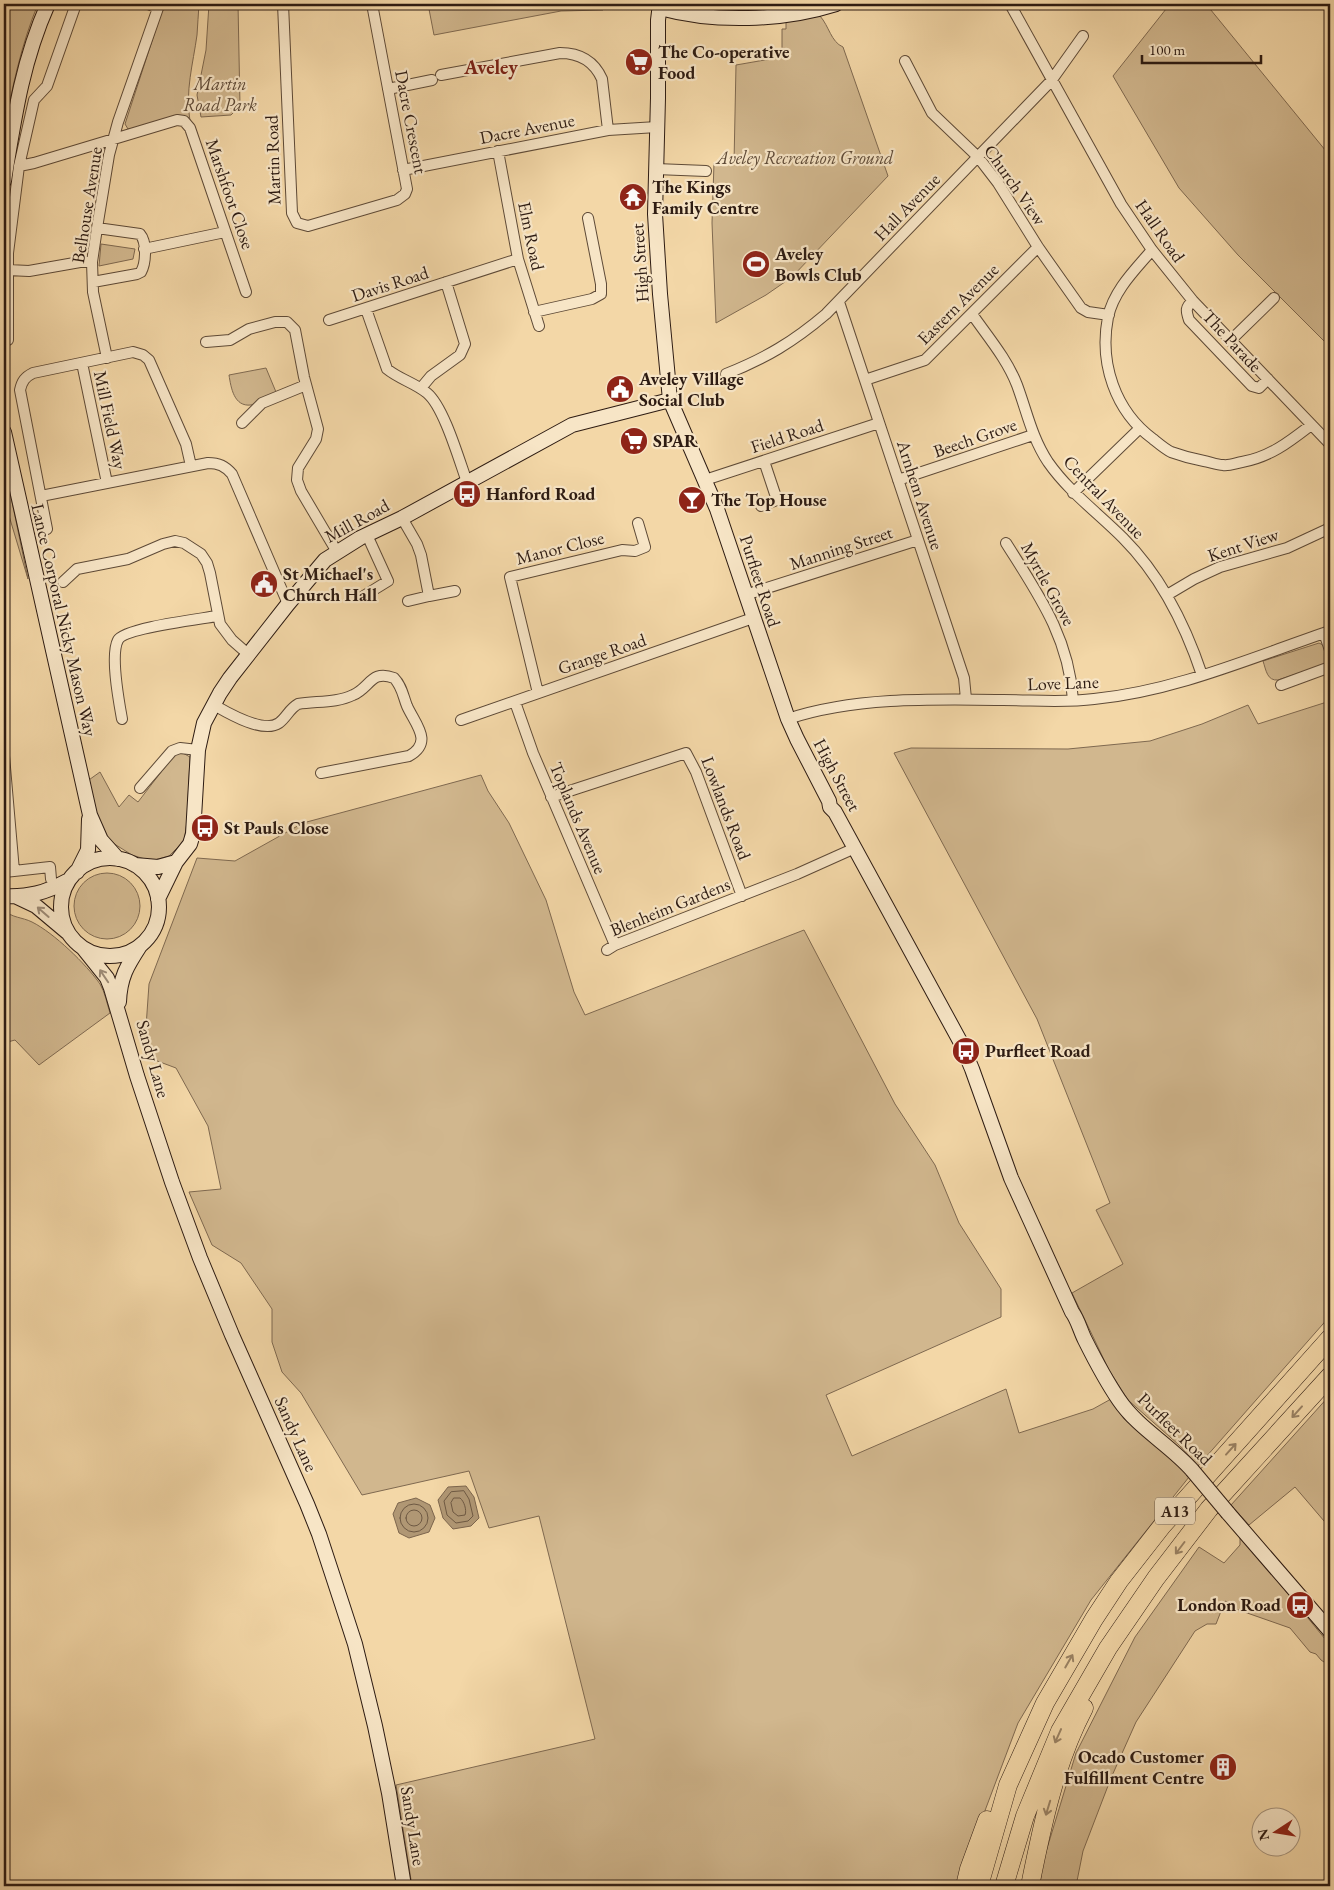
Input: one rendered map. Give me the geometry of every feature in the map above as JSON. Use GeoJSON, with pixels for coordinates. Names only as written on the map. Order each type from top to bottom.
{"type":"FeatureCollection","features":[{"type":"Feature","properties":{"kind":"highway","name":"A13"},"geometry":{"type":"LineString","coordinates":[[979,1886],[1008,1785],[1045,1703],[1086,1632],[1119,1582],[1162,1526],[1330,1338]]}},
{"type":"Feature","properties":{"kind":"highway","name":"A13"},"geometry":{"type":"LineString","coordinates":[[1004,1886],[1025,1816],[1060,1731],[1108,1648],[1156,1578],[1209,1509],[1330,1376]]}},
{"type":"Feature","properties":{"kind":"highway"},"geometry":{"type":"LineString","coordinates":[[1030,1886],[1042,1826],[1062,1761],[1080,1716],[1104,1669],[1108,1648]]}},
{"type":"Feature","properties":{"kind":"highway"},"geometry":{"type":"LineString","coordinates":[[965,1886],[969,1869],[989,1815],[1008,1785]]}},
{"type":"Feature","properties":{"kind":"street"},"geometry":{"type":"LineString","coordinates":[[4,181],[21,79],[35,33],[48,4]]}},
{"type":"Feature","properties":{"kind":"street"},"geometry":{"type":"LineString","coordinates":[[8,340],[8,270],[12,217],[19,166],[34,100],[47,86],[76,4]]}},
{"type":"Feature","properties":{"kind":"street","name":"Belhouse Avenue"},"geometry":{"type":"LineString","coordinates":[[107,358],[93,292],[92,262],[96,228],[113,140],[159,6],[148,4]]}},
{"type":"Feature","properties":{"kind":"street","name":"Martin Road"},"geometry":{"type":"LineString","coordinates":[[283,4],[292,213],[297,223]]}},
{"type":"Feature","properties":{"kind":"street","name":"Dacre Crescent"},"geometry":{"type":"LineString","coordinates":[[297,223],[308,226],[401,198],[407,189],[372,4]]}},
{"type":"Feature","properties":{"kind":"street"},"geometry":{"type":"LineString","coordinates":[[660,6],[704,15],[750,18],[794,14],[836,4]]}},
{"type":"Feature","properties":{"kind":"street","name":"Hall Road"},"geometry":{"type":"LineString","coordinates":[[1010,4],[1051,81],[1122,204],[1152,250],[1193,301],[1330,444]]}},
{"type":"Feature","properties":{"kind":"street","name":"High Street"},"geometry":{"type":"LineString","coordinates":[[660,6],[658,20],[656,232],[670,400]]}},
{"type":"Feature","properties":{"kind":"street","name":"Hall Avenue"},"geometry":{"type":"LineString","coordinates":[[726,374],[775,352],[802,334],[839,302],[1051,81],[1083,36]]}},
{"type":"Feature","properties":{"kind":"street"},"geometry":{"type":"LineString","coordinates":[[388,89],[436,77],[560,53],[576,54],[590,61],[602,79],[608,130]]}},
{"type":"Feature","properties":{"kind":"street","name":"Church View"},"geometry":{"type":"LineString","coordinates":[[905,60],[932,113],[978,157],[1008,198],[1038,247],[1080,308],[1088,312],[1109,315]]}},
{"type":"Feature","properties":{"kind":"street","name":"Marshfoot Close"},"geometry":{"type":"LineString","coordinates":[[19,166],[177,120],[187,124],[246,292]]}},
{"type":"Feature","properties":{"kind":"street","name":"Dacre Avenue"},"geometry":{"type":"LineString","coordinates":[[404,170],[608,130],[657,127]]}},
{"type":"Feature","properties":{"kind":"street","name":"Elm Road"},"geometry":{"type":"LineString","coordinates":[[498,151],[518,259],[539,326]]}},
{"type":"Feature","properties":{"kind":"street"},"geometry":{"type":"LineString","coordinates":[[656,169],[706,171]]}},
{"type":"Feature","properties":{"kind":"street"},"geometry":{"type":"LineString","coordinates":[[534,312],[592,299],[601,294],[601,284],[588,218]]}},
{"type":"Feature","properties":{"kind":"street"},"geometry":{"type":"LineString","coordinates":[[93,282],[141,272],[143,268],[144,241],[140,234],[96,228]]}},
{"type":"Feature","properties":{"kind":"street"},"geometry":{"type":"LineString","coordinates":[[144,249],[225,232]]}},
{"type":"Feature","properties":{"kind":"street","name":"Eastern Avenue"},"geometry":{"type":"LineString","coordinates":[[865,380],[925,360],[1038,247]]}},
{"type":"Feature","properties":{"kind":"street"},"geometry":{"type":"LineString","coordinates":[[1152,250],[1124,283],[1109,315],[1105,342],[1106,362],[1110,378],[1124,409],[1140,429],[1170,451],[1193,459],[1224,465],[1257,460],[1281,448],[1311,425]]}},
{"type":"Feature","properties":{"kind":"street","name":"Davis Road"},"geometry":{"type":"LineString","coordinates":[[329,320],[518,259]]}},
{"type":"Feature","properties":{"kind":"street"},"geometry":{"type":"LineString","coordinates":[[8,270],[29,271],[80,262],[92,262]]}},
{"type":"Feature","properties":{"kind":"street"},"geometry":{"type":"LineString","coordinates":[[420,388],[431,376],[460,354],[465,344],[446,282]]}},
{"type":"Feature","properties":{"kind":"street"},"geometry":{"type":"LineString","coordinates":[[1230,341],[1274,298]]}},
{"type":"Feature","properties":{"kind":"street","name":"The Parade"},"geometry":{"type":"LineString","coordinates":[[1193,301],[1186,310],[1188,320],[1252,386],[1259,388],[1268,380]]}},
{"type":"Feature","properties":{"kind":"street","name":"Arnhem Avenue"},"geometry":{"type":"LineString","coordinates":[[839,302],[964,678],[966,699]]}},
{"type":"Feature","properties":{"kind":"street"},"geometry":{"type":"LineString","coordinates":[[366,308],[387,369],[430,395],[436,404],[468,482]]}},
{"type":"Feature","properties":{"kind":"street","name":"Central Avenue"},"geometry":{"type":"LineString","coordinates":[[972,314],[1011,371],[1033,435],[1043,453],[1058,476],[1073,493],[1124,539],[1144,562],[1167,596],[1189,639],[1202,675]]}},
{"type":"Feature","properties":{"kind":"street"},"geometry":{"type":"LineString","coordinates":[[206,342],[230,340],[249,329],[274,322],[287,322],[292,325],[298,336],[306,385],[318,428],[316,439],[298,468],[297,480],[301,491],[337,552]]}},
{"type":"Feature","properties":{"kind":"street"},"geometry":{"type":"LineString","coordinates":[[47,529],[20,390],[21,383],[33,373],[133,352],[143,355],[149,360],[186,444],[191,466]]}},
{"type":"Feature","properties":{"kind":"street","name":"Mill Field Way"},"geometry":{"type":"LineString","coordinates":[[82,363],[107,483]]}},
{"type":"Feature","properties":{"kind":"street"},"geometry":{"type":"LineString","coordinates":[[242,423],[262,403],[306,385]]}},
{"type":"Feature","properties":{"kind":"street","name":"Purfleet Road"},"geometry":{"type":"LineString","coordinates":[[670,400],[717,509],[788,719]]}},
{"type":"Feature","properties":{"kind":"street","name":"Mill Road"},"geometry":{"type":"LineString","coordinates":[[158,899],[176,862],[190,844],[193,834],[198,750],[204,723],[220,693],[288,604],[325,560],[367,535],[402,518],[572,425],[670,400]]}},
{"type":"Feature","properties":{"kind":"street","name":"Field Road"},"geometry":{"type":"LineString","coordinates":[[705,480],[879,422]]}},
{"type":"Feature","properties":{"kind":"street"},"geometry":{"type":"LineString","coordinates":[[1073,493],[1140,429]]}},
{"type":"Feature","properties":{"kind":"street","name":"Lance Corporal Nicky Mason Way"},"geometry":{"type":"LineString","coordinates":[[4,432],[90,815],[101,840],[118,858]]}},
{"type":"Feature","properties":{"kind":"street","name":"Beech Grove"},"geometry":{"type":"LineString","coordinates":[[898,480],[1033,435]]}},
{"type":"Feature","properties":{"kind":"street"},"geometry":{"type":"LineString","coordinates":[[761,506],[777,500],[764,461]]}},
{"type":"Feature","properties":{"kind":"street"},"geometry":{"type":"LineString","coordinates":[[41,496],[191,466],[217,463],[227,468],[232,474],[288,604]]}},
{"type":"Feature","properties":{"kind":"street"},"geometry":{"type":"LineString","coordinates":[[402,518],[421,554],[429,596]]}},
{"type":"Feature","properties":{"kind":"street","name":"Manor Close"},"geometry":{"type":"LineString","coordinates":[[538,693],[510,577],[622,550],[635,551],[645,546],[638,523]]}},
{"type":"Feature","properties":{"kind":"street","name":"Kent View"},"geometry":{"type":"LineString","coordinates":[[1167,596],[1194,579],[1220,567],[1287,548],[1330,528]]}},
{"type":"Feature","properties":{"kind":"street"},"geometry":{"type":"LineString","coordinates":[[362,598],[388,581],[367,535]]}},
{"type":"Feature","properties":{"kind":"street","name":"Manning Street"},"geometry":{"type":"LineString","coordinates":[[745,595],[918,540]]}},
{"type":"Feature","properties":{"kind":"street"},"geometry":{"type":"LineString","coordinates":[[63,582],[77,569],[128,559],[175,541],[193,548],[201,554],[207,563],[217,616],[225,633],[249,654]]}},
{"type":"Feature","properties":{"kind":"street","name":"Myrtle Grove"},"geometry":{"type":"LineString","coordinates":[[1006,543],[1054,622],[1067,663],[1073,700]]}},
{"type":"Feature","properties":{"kind":"street"},"geometry":{"type":"LineString","coordinates":[[408,601],[455,591]]}},
{"type":"Feature","properties":{"kind":"street"},"geometry":{"type":"LineString","coordinates":[[122,719],[116,681],[116,648],[117,640],[121,635],[137,630],[217,616]]}},
{"type":"Feature","properties":{"kind":"street","name":"Grange Road"},"geometry":{"type":"LineString","coordinates":[[461,720],[753,618]]}},
{"type":"Feature","properties":{"kind":"street"},"geometry":{"type":"LineString","coordinates":[[1327,632],[1330,650]]}},
{"type":"Feature","properties":{"kind":"street","name":"Love Lane"},"geometry":{"type":"LineString","coordinates":[[788,719],[822,709],[846,705],[966,699],[1073,700],[1135,694],[1202,675],[1327,632]]}},
{"type":"Feature","properties":{"kind":"street"},"geometry":{"type":"LineString","coordinates":[[1280,685],[1330,668]]}},
{"type":"Feature","properties":{"kind":"street"},"geometry":{"type":"LineString","coordinates":[[214,705],[254,724],[270,726],[280,722],[292,707],[298,704],[352,696],[376,677],[381,675],[394,678],[402,688],[408,708],[422,734],[420,746],[409,756],[321,773]]}},
{"type":"Feature","properties":{"kind":"street","name":"Toplands Avenue"},"geometry":{"type":"LineString","coordinates":[[515,702],[533,753],[611,948]]}},
{"type":"Feature","properties":{"kind":"street","name":"High Street"},"geometry":{"type":"LineString","coordinates":[[788,719],[829,801],[830,807],[835,812],[855,848]]}},
{"type":"Feature","properties":{"kind":"street"},"geometry":{"type":"LineString","coordinates":[[140,788],[172,751],[180,748],[198,750]]}},
{"type":"Feature","properties":{"kind":"street","name":"Lowlands Road"},"geometry":{"type":"LineString","coordinates":[[552,797],[686,753],[696,772],[742,896]]}},
{"type":"Feature","properties":{"kind":"street"},"geometry":{"type":"LineString","coordinates":[[4,756],[9,871],[50,867],[51,879]]}},
{"type":"Feature","properties":{"kind":"street","name":"Lance Corporal Nicky Mason Way"},"geometry":{"type":"LineString","coordinates":[[72,876],[89,843],[90,815]]}},
{"type":"Feature","properties":{"kind":"street","name":"Purfleet Road"},"geometry":{"type":"LineString","coordinates":[[855,848],[961,1043],[1011,1178],[1096,1362],[1120,1401],[1132,1415],[1178,1454],[1330,1631]]}},
{"type":"Feature","properties":{"kind":"street","name":"Blenheim Gardens"},"geometry":{"type":"LineString","coordinates":[[611,948],[742,896],[855,848]]}},
{"type":"Feature","properties":{"kind":"street"},"geometry":{"type":"LineString","coordinates":[[10,896],[46,892],[95,861],[107,858],[118,858],[135,865],[158,867],[176,862]]}},
{"type":"Feature","properties":{"kind":"street"},"geometry":{"type":"LineString","coordinates":[[10,896],[36,906],[67,932],[82,948],[102,955],[124,953],[140,946],[148,938],[158,914],[158,899],[154,888],[148,876],[135,865]]}},
{"type":"Feature","properties":{"kind":"street"},"geometry":{"type":"LineString","coordinates":[[67,932],[61,912],[61,903],[72,876]]}},
{"type":"Feature","properties":{"kind":"street","name":"Sandy Lane"},"geometry":{"type":"LineString","coordinates":[[118,1008],[119,991],[124,971],[140,946]]}},
{"type":"Feature","properties":{"kind":"street","name":"Sandy Lane"},"geometry":{"type":"LineString","coordinates":[[82,948],[107,978],[172,1182],[200,1258],[307,1504],[342,1604],[375,1726],[389,1793],[404,1886]]}},
{"type":"Feature","properties":{"kind":"green space"},"geometry":{"type":"Polygon","coordinates":[[[4,4],[38,4],[18,67],[4,132],[4,4]]]}},
{"type":"Feature","properties":{"kind":"green space"},"geometry":{"type":"Polygon","coordinates":[[[164,4],[199,4],[197,35],[188,99],[190,121],[128,129],[125,124],[164,4]]]}},
{"type":"Feature","properties":{"kind":"green space","name":"Martin Road Park"},"geometry":{"type":"Polygon","coordinates":[[[209,4],[238,4],[240,106],[231,115],[201,117],[197,95],[206,50],[209,4]]]}},
{"type":"Feature","properties":{"kind":"green space"},"geometry":{"type":"Polygon","coordinates":[[[428,4],[602,4],[603,10],[561,11],[434,35],[428,4]]]}},
{"type":"Feature","properties":{"kind":"green space"},"geometry":{"type":"Polygon","coordinates":[[[770,4],[793,4],[794,7],[770,11],[770,4]]]}},
{"type":"Feature","properties":{"kind":"green space"},"geometry":{"type":"Polygon","coordinates":[[[1170,4],[1206,4],[1330,156],[1330,347],[1238,255],[1179,188],[1113,76],[1170,4]]]}},
{"type":"Feature","properties":{"kind":"green space","name":"Aveley Recreation Ground"},"geometry":{"type":"Polygon","coordinates":[[[820,16],[833,38],[843,47],[888,176],[792,277],[766,295],[716,323],[712,223],[714,163],[734,163],[736,65],[782,57],[782,29],[786,29],[786,21],[820,16]]]}},
{"type":"Feature","properties":{"kind":"green space"},"geometry":{"type":"Polygon","coordinates":[[[101,244],[135,249],[133,259],[99,266],[101,244]]]}},
{"type":"Feature","properties":{"kind":"green space"},"geometry":{"type":"Polygon","coordinates":[[[266,368],[276,392],[251,405],[245,405],[237,400],[234,396],[229,375],[266,368]]]}},
{"type":"Feature","properties":{"kind":"green space"},"geometry":{"type":"Polygon","coordinates":[[[4,463],[28,579],[4,499],[4,463]]]}},
{"type":"Feature","properties":{"kind":"green space"},"geometry":{"type":"Polygon","coordinates":[[[1319,643],[1323,645],[1328,659],[1326,664],[1278,680],[1269,677],[1263,661],[1319,643]]]}},
{"type":"Feature","properties":{"kind":"green space"},"geometry":{"type":"Polygon","coordinates":[[[1330,701],[1330,1316],[1198,1466],[1179,1445],[1128,1400],[1109,1370],[1072,1293],[1123,1264],[1096,1210],[1110,1203],[1037,1019],[894,753],[911,748],[1068,749],[1150,741],[1202,724],[1248,705],[1258,724],[1330,701]]]}},
{"type":"Feature","properties":{"kind":"green space"},"geometry":{"type":"Polygon","coordinates":[[[181,752],[190,757],[187,822],[184,841],[169,856],[151,861],[132,855],[108,840],[98,819],[86,782],[100,772],[119,807],[129,795],[138,802],[175,754],[181,752]]]}},
{"type":"Feature","properties":{"kind":"green space"},"geometry":{"type":"Polygon","coordinates":[[[481,775],[488,791],[509,823],[546,900],[574,992],[585,1015],[804,930],[895,1104],[935,1165],[959,1223],[1001,1289],[1001,1317],[826,1395],[852,1456],[1006,1389],[1019,1433],[1093,1409],[1111,1399],[1124,1419],[1172,1457],[1189,1477],[1091,1600],[1018,1723],[966,1861],[961,1886],[412,1886],[396,1785],[595,1739],[539,1516],[489,1528],[469,1471],[362,1495],[301,1393],[282,1372],[272,1342],[272,1309],[241,1263],[212,1245],[189,1192],[221,1189],[208,1126],[176,1068],[144,1056],[149,984],[197,858],[235,861],[303,823],[481,775]]]}},
{"type":"Feature","properties":{"kind":"green space"},"geometry":{"type":"Polygon","coordinates":[[[107,873],[119,876],[130,883],[137,894],[140,906],[137,918],[130,929],[119,936],[107,939],[95,936],[84,929],[77,918],[74,906],[77,894],[84,883],[95,876],[107,873]]]}},
{"type":"Feature","properties":{"kind":"green space"},"geometry":{"type":"Polygon","coordinates":[[[4,910],[10,915],[28,920],[41,927],[78,958],[100,984],[110,1013],[39,1065],[15,1040],[4,1043],[4,910]]]}},
{"type":"Feature","properties":{"kind":"green space"},"geometry":{"type":"Polygon","coordinates":[[[1330,1395],[1330,1528],[1295,1487],[1249,1525],[1231,1505],[1330,1395]]]}},
{"type":"Feature","properties":{"kind":"green space"},"geometry":{"type":"Polygon","coordinates":[[[1240,1535],[1330,1645],[1330,1666],[1316,1654],[1310,1652],[1290,1628],[1230,1607],[1231,1604],[1225,1601],[1216,1624],[1207,1624],[1195,1631],[1136,1722],[1111,1778],[1083,1851],[1076,1886],[1040,1886],[1042,1865],[1076,1753],[1135,1637],[1199,1547],[1224,1563],[1240,1545],[1240,1535]]]}},
{"type":"Feature","properties":{"kind":"water"},"geometry":{"type":"Polygon","coordinates":[[[466,1486],[474,1497],[479,1518],[471,1526],[453,1529],[443,1518],[438,1500],[448,1487],[466,1486]]]}},
{"type":"Feature","properties":{"kind":"water"},"geometry":{"type":"Polygon","coordinates":[[[416,1498],[430,1505],[435,1518],[429,1532],[409,1538],[399,1533],[393,1514],[398,1503],[416,1498]]]}},
{"type":"Feature","properties":{"kind":"place","name":"The Co-operative Food"},"geometry":{"type":"Point","coordinates":[639,62]}},
{"type":"Feature","properties":{"kind":"place","name":"The Kings Family Centre"},"geometry":{"type":"Point","coordinates":[633,197]}},
{"type":"Feature","properties":{"kind":"place","name":"Aveley Bowls Club"},"geometry":{"type":"Point","coordinates":[756,264]}},
{"type":"Feature","properties":{"kind":"place","name":"Aveley Village Social Club"},"geometry":{"type":"Point","coordinates":[620,389]}},
{"type":"Feature","properties":{"kind":"place","name":"SPAR"},"geometry":{"type":"Point","coordinates":[634,441]}},
{"type":"Feature","properties":{"kind":"place","name":"Hanford Road"},"geometry":{"type":"Point","coordinates":[467,494]}},
{"type":"Feature","properties":{"kind":"place","name":"The Top House"},"geometry":{"type":"Point","coordinates":[692,500]}},
{"type":"Feature","properties":{"kind":"place","name":"St Michael's Church Hall"},"geometry":{"type":"Point","coordinates":[264,584]}},
{"type":"Feature","properties":{"kind":"place","name":"St Pauls Close"},"geometry":{"type":"Point","coordinates":[205,828]}},
{"type":"Feature","properties":{"kind":"place","name":"Purfleet Road"},"geometry":{"type":"Point","coordinates":[966,1051]}},
{"type":"Feature","properties":{"kind":"place","name":"London Road"},"geometry":{"type":"Point","coordinates":[1300,1605]}},
{"type":"Feature","properties":{"kind":"place","name":"Ocado Customer Fulfillment Centre"},"geometry":{"type":"Point","coordinates":[1223,1767]}},
{"type":"Feature","properties":{"kind":"district","name":"Aveley"},"geometry":{"type":"Point","coordinates":[491,67]}}]}
